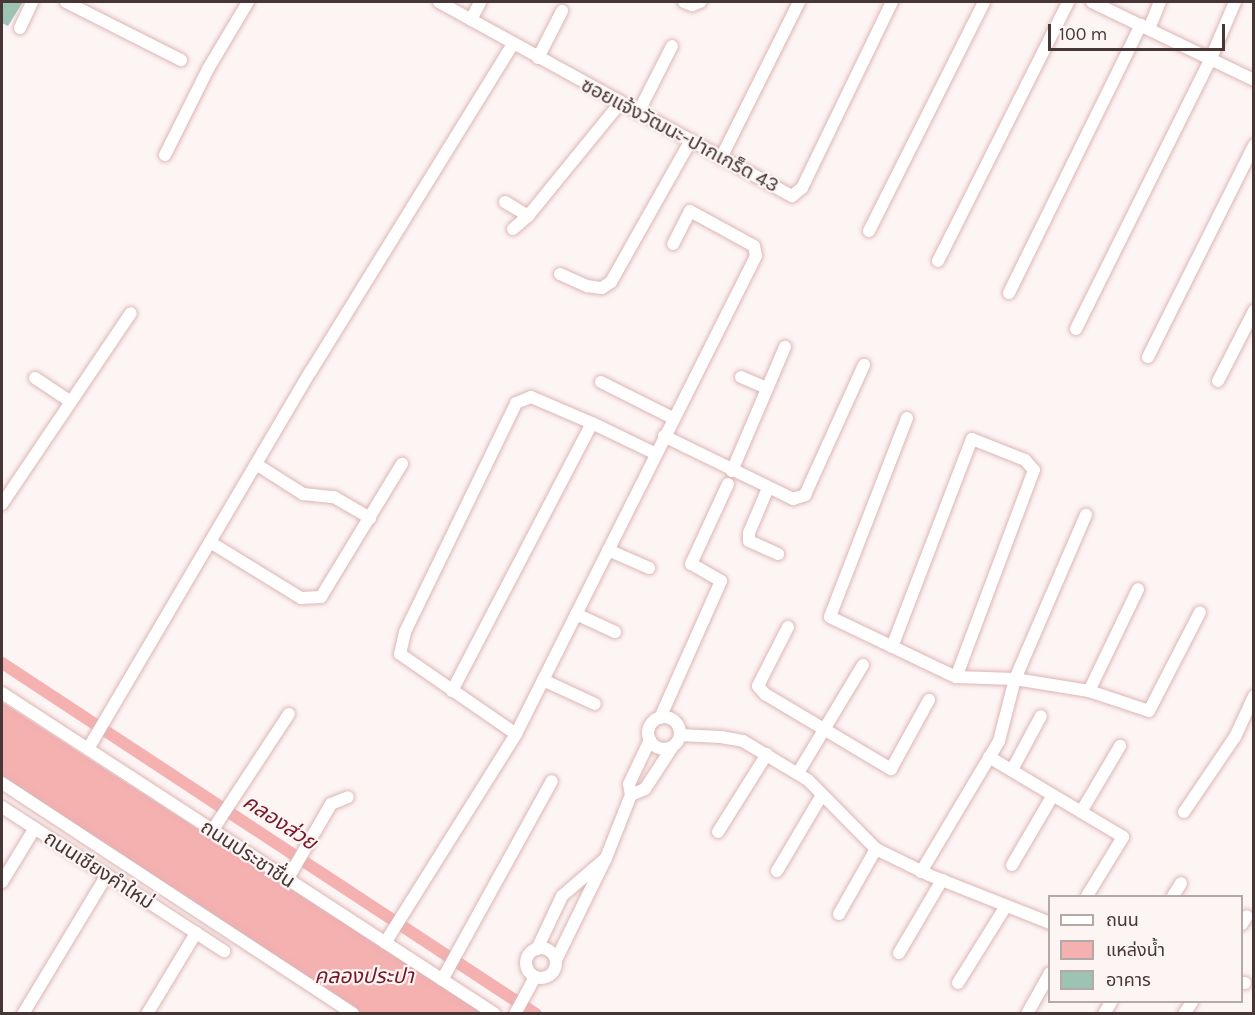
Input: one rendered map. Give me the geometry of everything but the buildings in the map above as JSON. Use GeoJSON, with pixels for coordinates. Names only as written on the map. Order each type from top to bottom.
{"type":"FeatureCollection","features":[{"type":"Feature","properties":{"kind":"street"},"geometry":{"type":"LineString","coordinates":[[20,28],[32,2]]}},
{"type":"Feature","properties":{"kind":"street"},"geometry":{"type":"LineString","coordinates":[[66,2],[181,60]]}},
{"type":"Feature","properties":{"kind":"street"},"geometry":{"type":"LineString","coordinates":[[165,155],[208,69],[248,2]]}},
{"type":"Feature","properties":{"kind":"street","name":"ซอยแจ้งวัฒนะ-ปากเกร็ด 43"},"geometry":{"type":"LineString","coordinates":[[439,2],[690,142],[792,196],[802,188],[892,2]]}},
{"type":"Feature","properties":{"kind":"street"},"geometry":{"type":"LineString","coordinates":[[471,20],[480,2]]}},
{"type":"Feature","properties":{"kind":"street"},"geometry":{"type":"LineString","coordinates":[[684,2],[692,5],[700,2]]}},
{"type":"Feature","properties":{"kind":"street"},"geometry":{"type":"LineString","coordinates":[[721,158],[799,2]]}},
{"type":"Feature","properties":{"kind":"street"},"geometry":{"type":"LineString","coordinates":[[870,231],[984,2]]}},
{"type":"Feature","properties":{"kind":"street"},"geometry":{"type":"LineString","coordinates":[[938,261],[1068,2]]}},
{"type":"Feature","properties":{"kind":"street"},"geometry":{"type":"LineString","coordinates":[[1092,2],[1254,80]]}},
{"type":"Feature","properties":{"kind":"street"},"geometry":{"type":"LineString","coordinates":[[1009,293],[1160,2]]}},
{"type":"Feature","properties":{"kind":"street"},"geometry":{"type":"LineString","coordinates":[[1076,329],[1211,58],[1235,2]]}},
{"type":"Feature","properties":{"kind":"street"},"geometry":{"type":"LineString","coordinates":[[538,58],[562,11]]}},
{"type":"Feature","properties":{"kind":"street"},"geometry":{"type":"LineString","coordinates":[[91,744],[256,464],[513,44]]}},
{"type":"Feature","properties":{"kind":"street"},"geometry":{"type":"LineString","coordinates":[[638,113],[672,46]]}},
{"type":"Feature","properties":{"kind":"street"},"geometry":{"type":"LineString","coordinates":[[513,229],[528,216],[620,103]]}},
{"type":"Feature","properties":{"kind":"street"},"geometry":{"type":"LineString","coordinates":[[560,274],[588,286],[602,288],[611,282],[690,142]]}},
{"type":"Feature","properties":{"kind":"street"},"geometry":{"type":"LineString","coordinates":[[1148,357],[1254,145]]}},
{"type":"Feature","properties":{"kind":"street"},"geometry":{"type":"LineString","coordinates":[[505,202],[528,216]]}},
{"type":"Feature","properties":{"kind":"street"},"geometry":{"type":"LineString","coordinates":[[389,938],[516,734],[756,256],[754,246],[690,212],[673,244]]}},
{"type":"Feature","properties":{"kind":"street"},"geometry":{"type":"LineString","coordinates":[[1218,381],[1254,311]]}},
{"type":"Feature","properties":{"kind":"street"},"geometry":{"type":"LineString","coordinates":[[2,504],[131,314]]}},
{"type":"Feature","properties":{"kind":"street"},"geometry":{"type":"LineString","coordinates":[[732,471],[785,347]]}},
{"type":"Feature","properties":{"kind":"street"},"geometry":{"type":"LineString","coordinates":[[664,436],[732,471],[794,499],[805,495],[864,365]]}},
{"type":"Feature","properties":{"kind":"street"},"geometry":{"type":"LineString","coordinates":[[741,377],[767,388]]}},
{"type":"Feature","properties":{"kind":"street"},"geometry":{"type":"LineString","coordinates":[[35,378],[71,402]]}},
{"type":"Feature","properties":{"kind":"street"},"geometry":{"type":"LineString","coordinates":[[601,382],[673,418]]}},
{"type":"Feature","properties":{"kind":"street"},"geometry":{"type":"LineString","coordinates":[[516,734],[407,662],[400,654],[400,646],[516,403],[531,397],[656,454]]}},
{"type":"Feature","properties":{"kind":"street"},"geometry":{"type":"LineString","coordinates":[[907,418],[830,617],[957,677],[1016,679],[1089,691],[1149,711],[1200,612]]}},
{"type":"Feature","properties":{"kind":"street"},"geometry":{"type":"LineString","coordinates":[[452,691],[592,423]]}},
{"type":"Feature","properties":{"kind":"street"},"geometry":{"type":"LineString","coordinates":[[892,647],[972,439],[1025,460],[1034,470],[957,677]]}},
{"type":"Feature","properties":{"kind":"street"},"geometry":{"type":"LineString","coordinates":[[256,464],[303,494],[334,497],[370,518]]}},
{"type":"Feature","properties":{"kind":"street"},"geometry":{"type":"LineString","coordinates":[[210,542],[302,598],[312,599],[326,594],[402,464]]}},
{"type":"Feature","properties":{"kind":"street"},"geometry":{"type":"LineString","coordinates":[[606,858],[562,896],[537,949],[529,954],[526,964],[530,973],[535,977],[542,978],[552,974],[556,960],[606,858],[631,795],[629,784],[650,740],[651,725],[660,718],[721,581],[691,564],[728,484]]}},
{"type":"Feature","properties":{"kind":"street"},"geometry":{"type":"LineString","coordinates":[[768,488],[748,533],[749,540],[778,554]]}},
{"type":"Feature","properties":{"kind":"street"},"geometry":{"type":"LineString","coordinates":[[921,872],[999,741],[1016,679],[1086,515]]}},
{"type":"Feature","properties":{"kind":"street"},"geometry":{"type":"LineString","coordinates":[[608,550],[649,568]]}},
{"type":"Feature","properties":{"kind":"street"},"geometry":{"type":"LineString","coordinates":[[1089,691],[1138,589]]}},
{"type":"Feature","properties":{"kind":"street"},"geometry":{"type":"LineString","coordinates":[[576,614],[615,632]]}},
{"type":"Feature","properties":{"kind":"street"},"geometry":{"type":"LineString","coordinates":[[788,627],[758,686],[765,694],[891,769],[929,700]]}},
{"type":"Feature","properties":{"kind":"street"},"geometry":{"type":"LineString","coordinates":[[798,773],[863,665]]}},
{"type":"Feature","properties":{"kind":"street"},"geometry":{"type":"LineString","coordinates":[[543,680],[595,704]]}},
{"type":"Feature","properties":{"kind":"street","name":"ถนนประชาชื่น"},"geometry":{"type":"LineString","coordinates":[[2,693],[91,744],[212,831],[290,874],[389,938],[445,975],[495,1014]]}},
{"type":"Feature","properties":{"kind":"street"},"geometry":{"type":"LineString","coordinates":[[1184,812],[1235,737],[1254,696]]}},
{"type":"Feature","properties":{"kind":"street"},"geometry":{"type":"LineString","coordinates":[[212,831],[289,714]]}},
{"type":"Feature","properties":{"kind":"street"},"geometry":{"type":"LineString","coordinates":[[1012,770],[1041,716]]}},
{"type":"Feature","properties":{"kind":"street"},"geometry":{"type":"LineString","coordinates":[[631,795],[645,789],[677,741],[675,722],[660,718]]}},
{"type":"Feature","properties":{"kind":"street"},"geometry":{"type":"LineString","coordinates":[[650,740],[658,748],[677,741],[720,736],[743,741],[798,773],[876,849],[921,872],[1048,922]]}},
{"type":"Feature","properties":{"kind":"street"},"geometry":{"type":"LineString","coordinates":[[1081,812],[1120,746]]}},
{"type":"Feature","properties":{"kind":"street"},"geometry":{"type":"LineString","coordinates":[[718,832],[767,754]]}},
{"type":"Feature","properties":{"kind":"street"},"geometry":{"type":"LineString","coordinates":[[989,757],[1123,837],[1088,895]]}},
{"type":"Feature","properties":{"kind":"street"},"geometry":{"type":"LineString","coordinates":[[445,975],[552,782]]}},
{"type":"Feature","properties":{"kind":"street"},"geometry":{"type":"LineString","coordinates":[[2,783],[353,1014]]}},
{"type":"Feature","properties":{"kind":"street"},"geometry":{"type":"LineString","coordinates":[[777,871],[822,795]]}},
{"type":"Feature","properties":{"kind":"street"},"geometry":{"type":"LineString","coordinates":[[1012,865],[1053,795]]}},
{"type":"Feature","properties":{"kind":"street"},"geometry":{"type":"LineString","coordinates":[[290,874],[331,804],[348,797]]}},
{"type":"Feature","properties":{"kind":"street","name":"ถนนเชียงคำใหม่"},"geometry":{"type":"LineString","coordinates":[[2,807],[224,951]]}},
{"type":"Feature","properties":{"kind":"street"},"geometry":{"type":"LineString","coordinates":[[2,882],[35,828]]}},
{"type":"Feature","properties":{"kind":"street"},"geometry":{"type":"LineString","coordinates":[[839,914],[876,849]]}},
{"type":"Feature","properties":{"kind":"street"},"geometry":{"type":"LineString","coordinates":[[23,1014],[107,875]]}},
{"type":"Feature","properties":{"kind":"street"},"geometry":{"type":"LineString","coordinates":[[899,953],[942,880]]}},
{"type":"Feature","properties":{"kind":"street"},"geometry":{"type":"LineString","coordinates":[[1174,895],[1181,883]]}},
{"type":"Feature","properties":{"kind":"street"},"geometry":{"type":"LineString","coordinates":[[958,983],[1006,906]]}},
{"type":"Feature","properties":{"kind":"street"},"geometry":{"type":"LineString","coordinates":[[147,1014],[196,933]]}},
{"type":"Feature","properties":{"kind":"street"},"geometry":{"type":"LineString","coordinates":[[537,949],[551,951],[556,960]]}},
{"type":"Feature","properties":{"kind":"street"},"geometry":{"type":"LineString","coordinates":[[515,1013],[535,977]]}},
{"type":"Feature","properties":{"kind":"street"},"geometry":{"type":"LineString","coordinates":[[1027,1014],[1048,977]]}},
{"type":"Feature","properties":{"kind":"water","name":"คลองประปา"},"geometry":{"type":"Polygon","coordinates":[[[2,702],[483,1013],[361,1013],[2,777],[2,702]]]}},
{"type":"Feature","properties":{"kind":"waterway","name":"คลองส่วย"},"geometry":{"type":"LineString","coordinates":[[2,663],[536,1014]]}}]}
